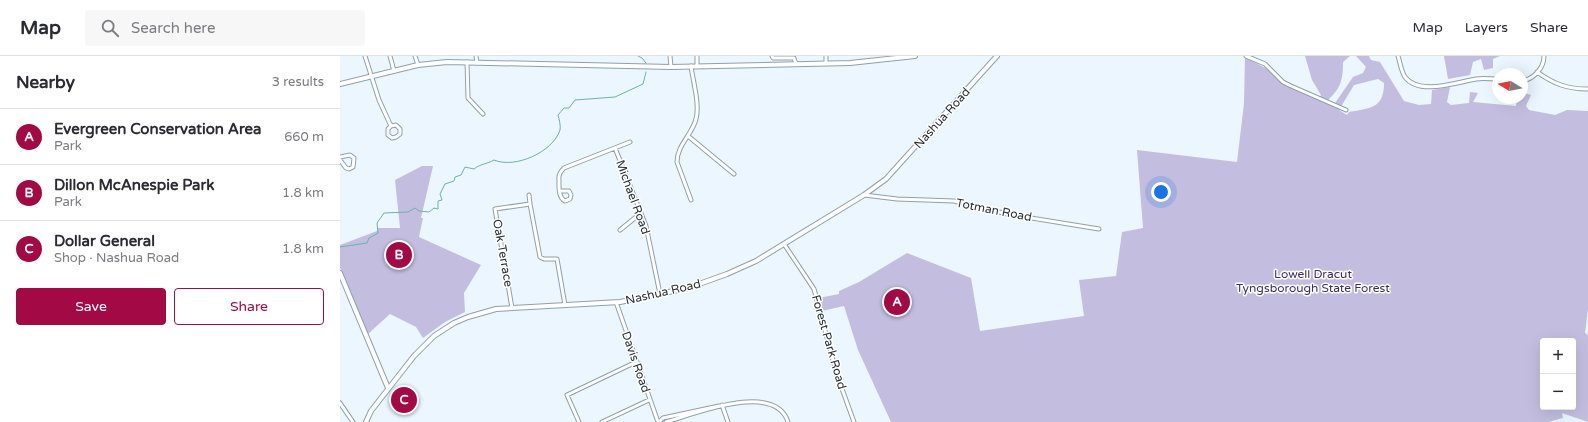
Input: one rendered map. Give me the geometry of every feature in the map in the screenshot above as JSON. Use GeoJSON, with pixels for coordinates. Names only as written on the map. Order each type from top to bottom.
{"type":"FeatureCollection","features":[{"type":"Feature","properties":{"kind":"main road"},"geometry":{"type":"LineString","coordinates":[[340,84],[418,66],[447,62],[671,67],[826,63],[915,56]]}},
{"type":"Feature","properties":{"kind":"main road","name":"Nashua Road"},"geometry":{"type":"LineString","coordinates":[[366,422],[371,411],[414,356],[443,329],[481,312],[512,308],[616,302],[660,294],[688,288],[727,274],[756,261],[864,196],[886,179],[997,56]]}},
{"type":"Feature","properties":{"kind":"main road"},"geometry":{"type":"LineString","coordinates":[[340,273],[388,388]]}},
{"type":"Feature","properties":{"kind":"street"},"geometry":{"type":"LineString","coordinates":[[365,56],[379,100],[391,126]]}},
{"type":"Feature","properties":{"kind":"street"},"geometry":{"type":"LineString","coordinates":[[390,56],[394,71]]}},
{"type":"Feature","properties":{"kind":"street"},"geometry":{"type":"LineString","coordinates":[[415,56],[418,66]]}},
{"type":"Feature","properties":{"kind":"street"},"geometry":{"type":"LineString","coordinates":[[476,56],[477,63]]}},
{"type":"Feature","properties":{"kind":"street"},"geometry":{"type":"LineString","coordinates":[[670,56],[671,67]]}},
{"type":"Feature","properties":{"kind":"street"},"geometry":{"type":"LineString","coordinates":[[697,56],[697,66]]}},
{"type":"Feature","properties":{"kind":"street"},"geometry":{"type":"LineString","coordinates":[[772,56],[773,58],[794,58],[796,64]]}},
{"type":"Feature","properties":{"kind":"street"},"geometry":{"type":"LineString","coordinates":[[826,56],[826,63]]}},
{"type":"Feature","properties":{"kind":"street"},"geometry":{"type":"LineString","coordinates":[[1246,56],[1265,64],[1283,82],[1346,110]]}},
{"type":"Feature","properties":{"kind":"street"},"geometry":{"type":"LineString","coordinates":[[1398,56],[1405,76],[1415,85],[1440,86],[1478,79],[1492,80]]}},
{"type":"Feature","properties":{"kind":"street"},"geometry":{"type":"LineString","coordinates":[[1528,79],[1541,67],[1544,56]]}},
{"type":"Feature","properties":{"kind":"street"},"geometry":{"type":"LineString","coordinates":[[468,62],[468,98],[483,114]]}},
{"type":"Feature","properties":{"kind":"street"},"geometry":{"type":"LineString","coordinates":[[691,66],[696,119],[679,151],[677,162],[691,200]]}},
{"type":"Feature","properties":{"kind":"street"},"geometry":{"type":"LineString","coordinates":[[1537,72],[1547,79],[1570,89],[1588,90]]}},
{"type":"Feature","properties":{"kind":"street"},"geometry":{"type":"LineString","coordinates":[[396,125],[400,128],[400,134],[396,137],[392,138],[388,135],[388,129],[391,126],[396,125]]}},
{"type":"Feature","properties":{"kind":"street"},"geometry":{"type":"LineString","coordinates":[[688,136],[734,174]]}},
{"type":"Feature","properties":{"kind":"street"},"geometry":{"type":"LineString","coordinates":[[560,191],[558,178],[563,169],[630,142]]}},
{"type":"Feature","properties":{"kind":"street","name":"Michael Road"},"geometry":{"type":"LineString","coordinates":[[615,148],[647,230],[660,294]]}},
{"type":"Feature","properties":{"kind":"street"},"geometry":{"type":"LineString","coordinates":[[340,157],[350,155],[354,158],[353,166],[349,169],[346,168],[340,160]]}},
{"type":"Feature","properties":{"kind":"street"},"geometry":{"type":"LineString","coordinates":[[528,195],[540,257],[544,259],[557,259],[565,305]]}},
{"type":"Feature","properties":{"kind":"street","name":"Totman Road"},"geometry":{"type":"LineString","coordinates":[[864,196],[959,202],[1008,214],[1099,229]]}},
{"type":"Feature","properties":{"kind":"street","name":"Oak Terrace"},"geometry":{"type":"LineString","coordinates":[[512,308],[495,209],[530,204]]}},
{"type":"Feature","properties":{"kind":"street"},"geometry":{"type":"LineString","coordinates":[[620,230],[641,213]]}},
{"type":"Feature","properties":{"kind":"street","name":"Forest Park Road"},"geometry":{"type":"LineString","coordinates":[[784,244],[814,289],[837,375],[854,422]]}},
{"type":"Feature","properties":{"kind":"street","name":"Davis Road"},"geometry":{"type":"LineString","coordinates":[[616,302],[649,400],[658,422]]}},
{"type":"Feature","properties":{"kind":"street"},"geometry":{"type":"LineString","coordinates":[[579,422],[566,395],[636,362]]}},
{"type":"Feature","properties":{"kind":"street"},"geometry":{"type":"LineString","coordinates":[[602,422],[649,400]]}},
{"type":"Feature","properties":{"kind":"street"},"geometry":{"type":"LineString","coordinates":[[658,422],[663,418],[744,401],[772,406],[783,412],[788,422]]}},
{"type":"Feature","properties":{"kind":"street"},"geometry":{"type":"LineString","coordinates":[[340,403],[353,422]]}},
{"type":"Feature","properties":{"kind":"street"},"geometry":{"type":"LineString","coordinates":[[666,422],[720,405]]}},
{"type":"Feature","properties":{"kind":"street"},"geometry":{"type":"LineString","coordinates":[[720,405],[728,422]]}},
{"type":"Feature","properties":{"kind":"green space","name":"Lowell Dracut Tyngsborough State Forest"},"geometry":{"type":"Polygon","coordinates":[[[1305,56],[1350,56],[1343,62],[1342,75],[1338,89],[1326,102],[1333,106],[1353,77],[1363,73],[1366,67],[1356,56],[1369,56],[1371,60],[1380,62],[1404,101],[1419,105],[1431,104],[1432,90],[1450,87],[1447,102],[1451,105],[1469,103],[1470,92],[1478,93],[1473,102],[1516,106],[1516,104],[1527,104],[1526,106],[1529,110],[1555,115],[1567,110],[1588,111],[1588,309],[1585,333],[1588,335],[1588,422],[1562,413],[1563,418],[1548,422],[891,422],[858,350],[844,306],[822,311],[819,298],[839,294],[839,291],[859,282],[907,253],[971,278],[980,331],[1084,316],[1079,280],[1116,276],[1122,232],[1143,228],[1137,150],[1237,162],[1244,103],[1245,57],[1269,70],[1277,77],[1319,99],[1321,95],[1312,80],[1305,56]],[[1378,79],[1354,85],[1339,110],[1347,115],[1349,112],[1370,108],[1375,105],[1382,98],[1384,83],[1378,79]]]}},
{"type":"Feature","properties":{"kind":"green space"},"geometry":{"type":"Polygon","coordinates":[[[1444,56],[1500,56],[1493,59],[1493,68],[1484,70],[1481,59],[1473,62],[1470,75],[1448,79],[1444,56]]]}},
{"type":"Feature","properties":{"kind":"green space","name":"Lowell Dracut Tyngsborough State Forest"},"geometry":{"type":"Polygon","coordinates":[[[1528,94],[1531,95],[1528,102],[1528,94]]]}},
{"type":"Feature","properties":{"kind":"green space"},"geometry":{"type":"Polygon","coordinates":[[[422,166],[433,166],[421,218],[423,218],[419,237],[481,265],[464,293],[465,312],[445,322],[423,338],[416,327],[390,314],[368,334],[340,268],[340,245],[377,231],[377,228],[400,228],[395,180],[422,166]]]}},
{"type":"Feature","properties":{"kind":"waterway"},"geometry":{"type":"LineString","coordinates":[[638,56],[646,63]]}},
{"type":"Feature","properties":{"kind":"waterway"},"geometry":{"type":"LineString","coordinates":[[340,247],[367,243],[369,238],[378,233],[377,223],[384,213],[408,212],[415,208],[419,211],[429,212],[434,208],[438,209],[438,201],[442,200],[440,194],[445,184],[454,181],[455,177],[461,175],[465,167],[474,169],[494,160],[512,162],[532,157],[542,152],[556,138],[560,130],[558,115],[564,108],[569,108],[575,100],[615,97],[643,84],[646,72]]}},
{"type":"Feature","properties":{"kind":"place","name":"Dillon McAnespie Park"},"geometry":{"type":"Point","coordinates":[399,255]}},
{"type":"Feature","properties":{"kind":"place","name":"Evergreen Conservation Area"},"geometry":{"type":"Point","coordinates":[897,302]}},
{"type":"Feature","properties":{"kind":"place","name":"Dollar General"},"geometry":{"type":"Point","coordinates":[404,400]}}]}
